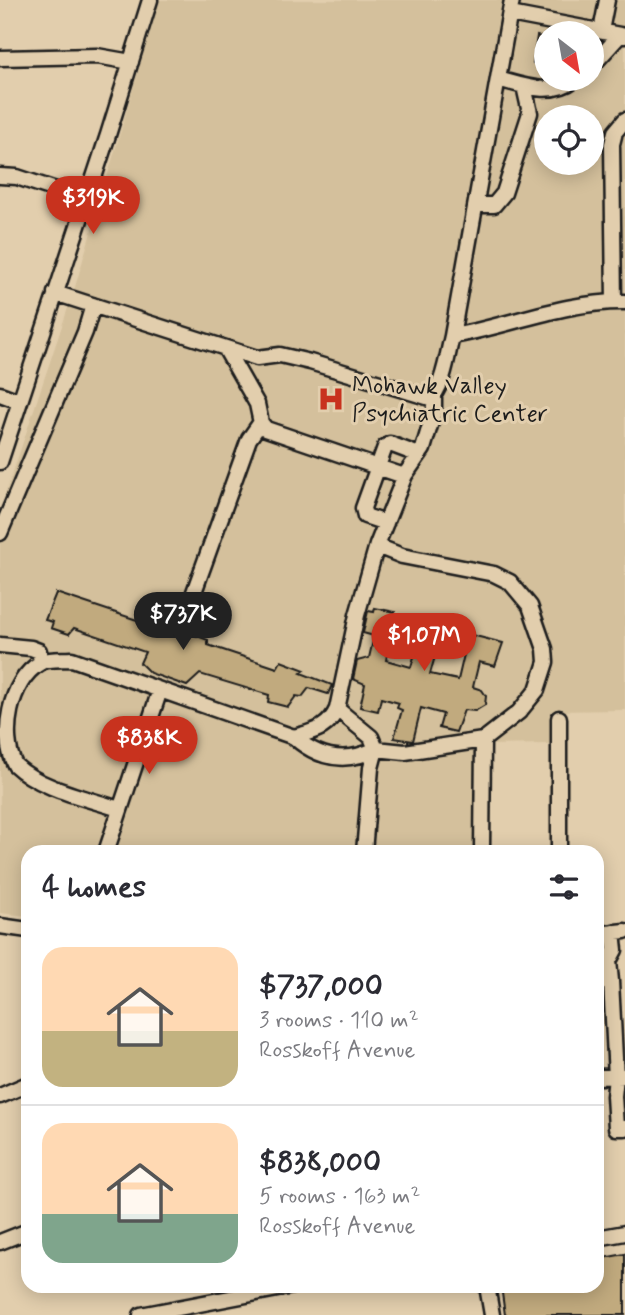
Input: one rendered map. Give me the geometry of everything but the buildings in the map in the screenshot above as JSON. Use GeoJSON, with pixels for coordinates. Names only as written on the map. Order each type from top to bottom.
{"type":"FeatureCollection","features":[{"type":"Feature","properties":{"kind":"street"},"geometry":{"type":"LineString","coordinates":[[0,462],[150,0]]}},
{"type":"Feature","properties":{"kind":"street"},"geometry":{"type":"LineString","coordinates":[[603,21],[607,0]]}},
{"type":"Feature","properties":{"kind":"street"},"geometry":{"type":"LineString","coordinates":[[295,737],[321,729],[331,721],[337,709],[357,615],[377,546],[404,477],[419,455],[434,412],[435,396],[452,336],[509,4],[567,21]]}},
{"type":"Feature","properties":{"kind":"street"},"geometry":{"type":"LineString","coordinates":[[604,32],[623,35]]}},
{"type":"Feature","properties":{"kind":"street"},"geometry":{"type":"LineString","coordinates":[[604,54],[623,35]]}},
{"type":"Feature","properties":{"kind":"street"},"geometry":{"type":"LineString","coordinates":[[0,58],[97,57],[131,62]]}},
{"type":"Feature","properties":{"kind":"street"},"geometry":{"type":"LineString","coordinates":[[498,79],[534,88]]}},
{"type":"Feature","properties":{"kind":"street"},"geometry":{"type":"LineString","coordinates":[[476,205],[494,205],[504,193],[530,113],[524,86]]}},
{"type":"Feature","properties":{"kind":"street"},"geometry":{"type":"LineString","coordinates":[[452,336],[551,312],[620,302],[612,144],[615,132],[625,120]]}},
{"type":"Feature","properties":{"kind":"street"},"geometry":{"type":"LineString","coordinates":[[0,176],[27,180],[86,200]]}},
{"type":"Feature","properties":{"kind":"street"},"geometry":{"type":"LineString","coordinates":[[55,293],[257,358],[280,355],[430,398],[435,396]]}},
{"type":"Feature","properties":{"kind":"street"},"geometry":{"type":"LineString","coordinates":[[0,533],[85,332],[93,305]]}},
{"type":"Feature","properties":{"kind":"street"},"geometry":{"type":"LineString","coordinates":[[225,348],[257,404],[261,422],[266,429],[404,477]]}},
{"type":"Feature","properties":{"kind":"street"},"geometry":{"type":"LineString","coordinates":[[0,394],[19,401]]}},
{"type":"Feature","properties":{"kind":"street"},"geometry":{"type":"LineString","coordinates":[[184,620],[249,439],[261,422]]}},
{"type":"Feature","properties":{"kind":"street"},"geometry":{"type":"LineString","coordinates":[[386,523],[363,513],[377,467],[388,444],[419,455]]}},
{"type":"Feature","properties":{"kind":"street"},"geometry":{"type":"LineString","coordinates":[[119,809],[34,779],[13,763],[4,747],[2,715],[14,687],[41,662],[72,659],[295,737],[307,748],[331,758],[361,757],[376,749],[405,752],[483,740],[519,712],[537,690],[546,662],[545,649],[530,606],[510,582],[494,574],[402,556],[377,546]]}},
{"type":"Feature","properties":{"kind":"street"},"geometry":{"type":"LineString","coordinates":[[0,645],[32,648],[39,651],[41,662]]}},
{"type":"Feature","properties":{"kind":"street"},"geometry":{"type":"LineString","coordinates":[[108,845],[160,690]]}},
{"type":"Feature","properties":{"kind":"street"},"geometry":{"type":"LineString","coordinates":[[337,709],[371,737],[376,749],[371,768],[366,845]]}},
{"type":"Feature","properties":{"kind":"street"},"geometry":{"type":"LineString","coordinates":[[559,718],[559,845]]}},
{"type":"Feature","properties":{"kind":"street"},"geometry":{"type":"LineString","coordinates":[[482,845],[483,740]]}},
{"type":"Feature","properties":{"kind":"street"},"geometry":{"type":"LineString","coordinates":[[0,926],[21,929]]}},
{"type":"Feature","properties":{"kind":"street"},"geometry":{"type":"LineString","coordinates":[[619,931],[604,981],[621,1076],[616,1128],[625,1128]]}},
{"type":"Feature","properties":{"kind":"street"},"geometry":{"type":"LineString","coordinates":[[604,956],[612,955]]}},
{"type":"Feature","properties":{"kind":"street"},"geometry":{"type":"LineString","coordinates":[[0,1096],[21,1087]]}},
{"type":"Feature","properties":{"kind":"street"},"geometry":{"type":"LineString","coordinates":[[604,1237],[625,1233]]}},
{"type":"Feature","properties":{"kind":"street"},"geometry":{"type":"LineString","coordinates":[[0,1242],[21,1234]]}},
{"type":"Feature","properties":{"kind":"street"},"geometry":{"type":"LineString","coordinates":[[141,1315],[207,1309],[232,1293]]}},
{"type":"Feature","properties":{"kind":"street"},"geometry":{"type":"LineString","coordinates":[[488,1293],[492,1315]]}},
{"type":"Feature","properties":{"kind":"shaded area","name":"Mohawk Valley Psychiatric Center"},"geometry":{"type":"Polygon","coordinates":[[[159,0],[625,0],[625,710],[551,711],[551,744],[485,745],[486,845],[21,845],[21,915],[0,913],[0,511],[75,287],[159,0]]]}},
{"type":"Feature","properties":{"kind":"place","name":"Mohawk Valley Psychiatric Center"},"geometry":{"type":"Point","coordinates":[331,399]}}]}
